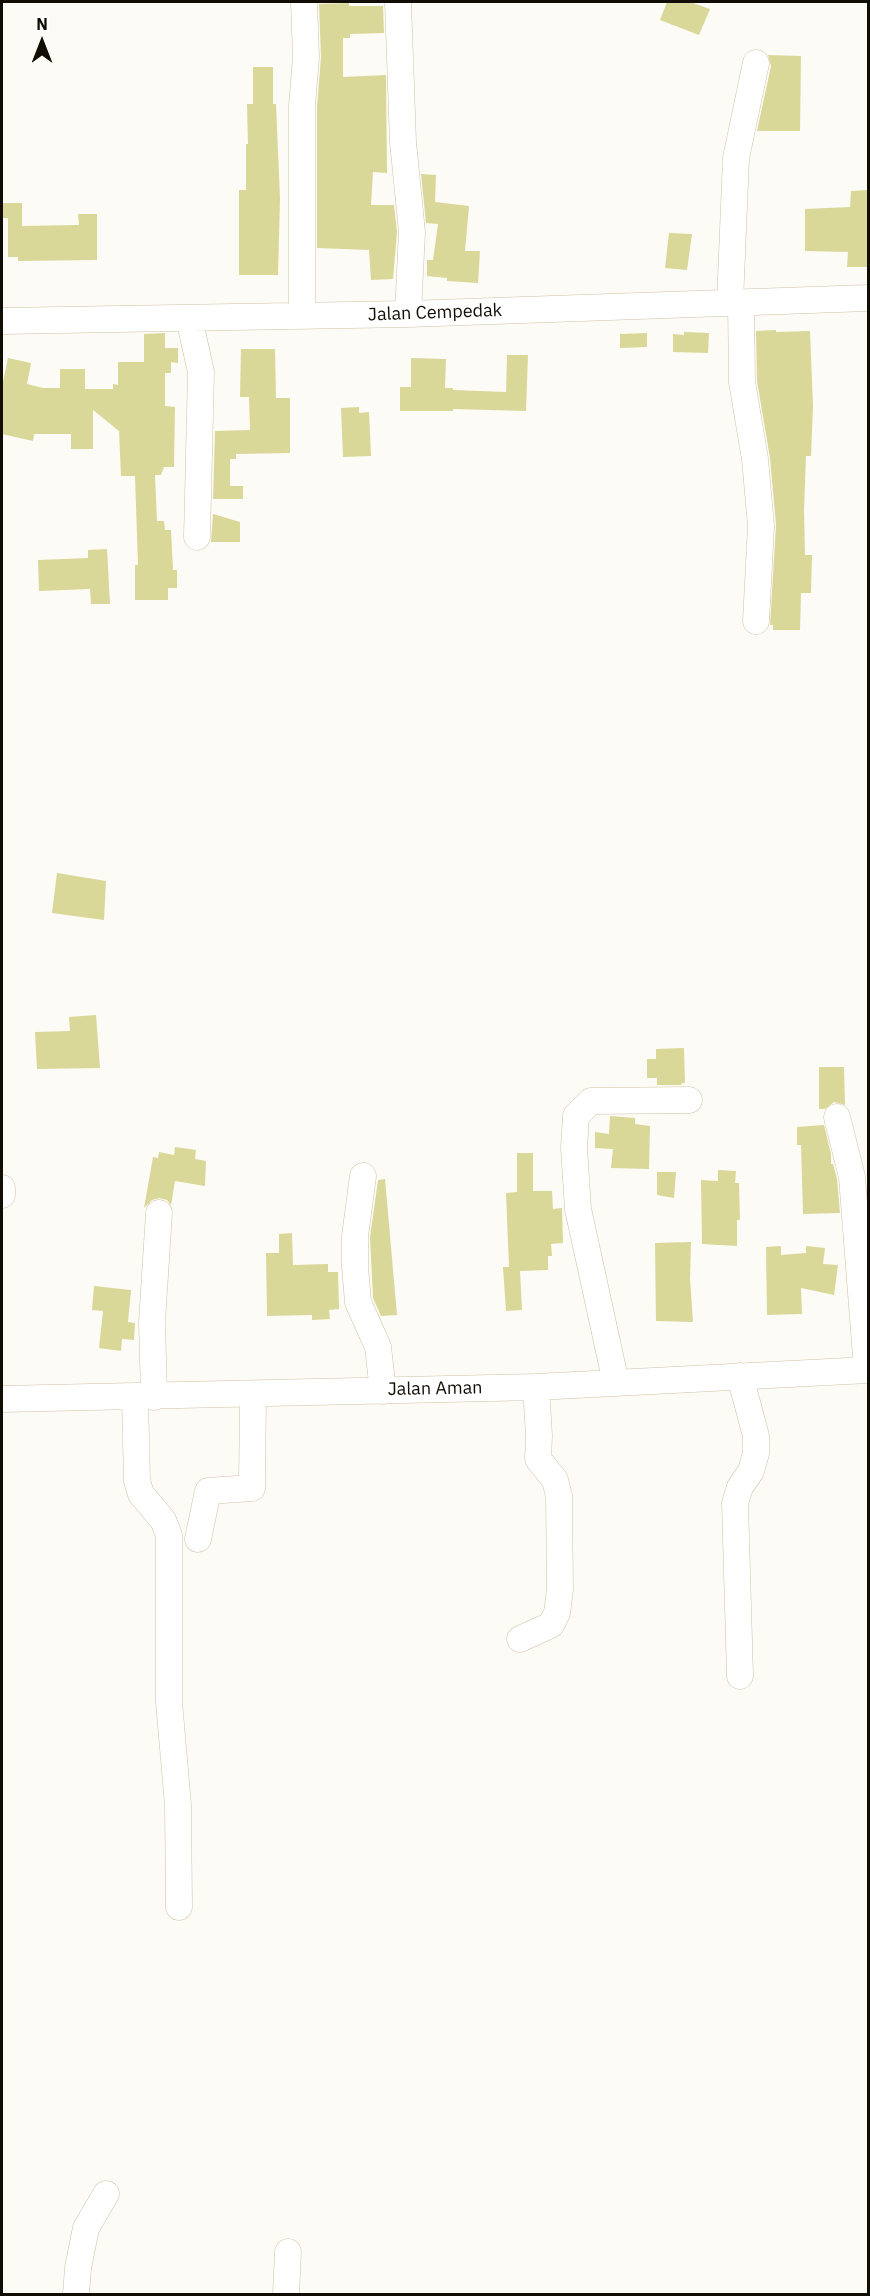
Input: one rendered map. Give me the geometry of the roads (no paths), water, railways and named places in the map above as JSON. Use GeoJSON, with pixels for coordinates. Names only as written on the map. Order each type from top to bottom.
{"type":"FeatureCollection","features":[{"type":"Feature","properties":{"kind":"street"},"geometry":{"type":"LineString","coordinates":[[302,316],[302,106],[306,57],[304,2]]}},
{"type":"Feature","properties":{"kind":"street"},"geometry":{"type":"LineString","coordinates":[[398,2],[403,141],[412,232],[408,314]]}},
{"type":"Feature","properties":{"kind":"street"},"geometry":{"type":"LineString","coordinates":[[756,63],[736,158],[735,302],[742,382],[755,459],[761,526],[756,621]]}},
{"type":"Feature","properties":{"kind":"street","name":"Jalan Cempedak"},"geometry":{"type":"LineString","coordinates":[[2,321],[408,314],[868,298]]}},
{"type":"Feature","properties":{"kind":"street"},"geometry":{"type":"LineString","coordinates":[[189,318],[201,372],[197,537]]}},
{"type":"Feature","properties":{"kind":"street"},"geometry":{"type":"LineString","coordinates":[[616,1383],[578,1209],[574,1148],[576,1116],[591,1101],[689,1100]]}},
{"type":"Feature","properties":{"kind":"street"},"geometry":{"type":"LineString","coordinates":[[837,1117],[852,1177],[868,1370]]}},
{"type":"Feature","properties":{"kind":"street"},"geometry":{"type":"LineString","coordinates":[[363,1176],[355,1236],[357,1290],[361,1309],[378,1347],[383,1391]]}},
{"type":"Feature","properties":{"kind":"street"},"geometry":{"type":"LineString","coordinates":[[2,1188],[2,1195]]}},
{"type":"Feature","properties":{"kind":"street"},"geometry":{"type":"LineString","coordinates":[[159,1213],[139,1488],[141,1494],[163,1520],[170,1535],[170,1702],[178,1805],[179,1907]]}},
{"type":"Feature","properties":{"kind":"street","name":"Jalan Aman"},"geometry":{"type":"LineString","coordinates":[[2,1400],[536,1387],[868,1370]]}},
{"type":"Feature","properties":{"kind":"street"},"geometry":{"type":"LineString","coordinates":[[740,1376],[756,1436],[756,1453],[751,1471],[740,1487],[735,1503],[740,1676]]}},
{"type":"Feature","properties":{"kind":"street"},"geometry":{"type":"LineString","coordinates":[[520,1640],[551,1625],[557,1613],[560,1589],[559,1496],[555,1480],[538,1459],[536,1387]]}},
{"type":"Feature","properties":{"kind":"street"},"geometry":{"type":"LineString","coordinates":[[198,1539],[208,1491],[252,1488],[253,1394]]}},
{"type":"Feature","properties":{"kind":"street"},"geometry":{"type":"LineString","coordinates":[[76,2295],[78,2268],[86,2228],[106,2194]]}},
{"type":"Feature","properties":{"kind":"street"},"geometry":{"type":"LineString","coordinates":[[286,2295],[288,2252]]}}]}
